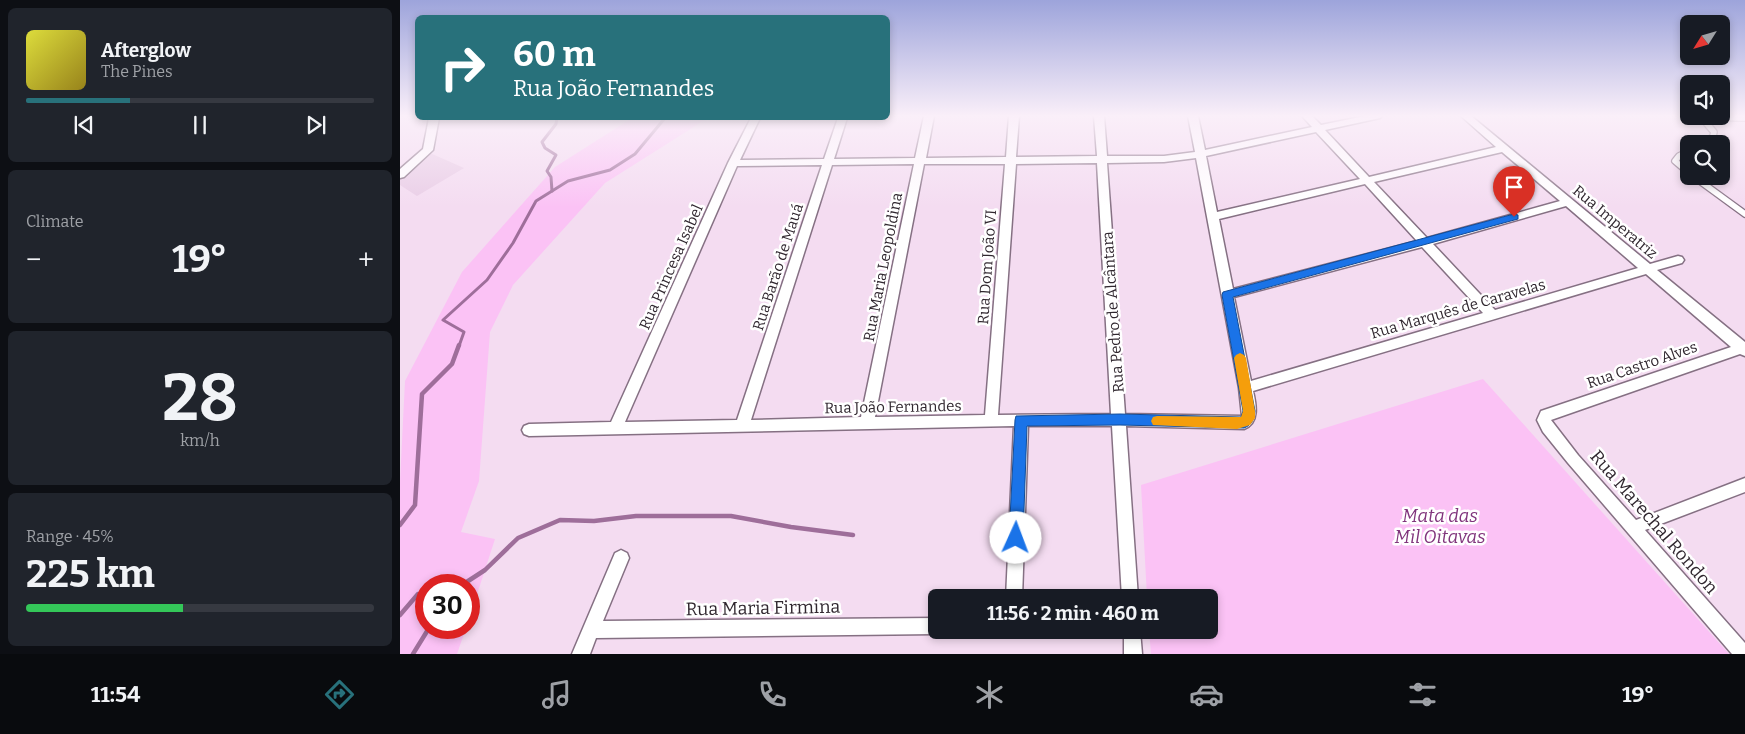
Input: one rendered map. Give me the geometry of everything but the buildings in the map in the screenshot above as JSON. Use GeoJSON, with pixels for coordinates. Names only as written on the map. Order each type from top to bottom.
{"type":"FeatureCollection","features":[{"type":"Feature","properties":{"kind":"street"},"geometry":{"type":"LineString","coordinates":[[400,175],[428,150],[429,147]]}},
{"type":"Feature","properties":{"kind":"street","name":"Rua Princesa Isabel"},"geometry":{"type":"LineString","coordinates":[[615,428],[741,147]]}},
{"type":"Feature","properties":{"kind":"street","name":"Rua Barão de Mauá"},"geometry":{"type":"LineString","coordinates":[[742,426],[832,147]]}},
{"type":"Feature","properties":{"kind":"street","name":"Rua Maria Leopoldina"},"geometry":{"type":"LineString","coordinates":[[867,423],[923,147]]}},
{"type":"Feature","properties":{"kind":"street","name":"Rua Dom João VI"},"geometry":{"type":"LineString","coordinates":[[991,421],[1011,147]]}},
{"type":"Feature","properties":{"kind":"street","name":"Rua Pedro de Alcântara"},"geometry":{"type":"LineString","coordinates":[[1101,147],[1129,589]]}},
{"type":"Feature","properties":{"kind":"street"},"geometry":{"type":"LineString","coordinates":[[1199,147],[1246,388]]}},
{"type":"Feature","properties":{"kind":"street"},"geometry":{"type":"LineString","coordinates":[[733,163],[919,163],[1164,159],[1201,154],[1235,147]]}},
{"type":"Feature","properties":{"kind":"street"},"geometry":{"type":"LineString","coordinates":[[1335,147],[1493,316]]}},
{"type":"Feature","properties":{"kind":"street"},"geometry":{"type":"LineString","coordinates":[[1212,217],[1504,148]]}},
{"type":"Feature","properties":{"kind":"street","name":"Rua Imperatriz"},"geometry":{"type":"LineString","coordinates":[[1504,148],[1744,349]]}},
{"type":"Feature","properties":{"kind":"street"},"geometry":{"type":"LineString","coordinates":[[1227,295],[1424,243],[1568,202]]}},
{"type":"Feature","properties":{"kind":"street","name":"Rua Marquês de Caravelas"},"geometry":{"type":"LineString","coordinates":[[1246,388],[1678,260]]}},
{"type":"Feature","properties":{"kind":"street","name":"Rua Castro Alves"},"geometry":{"type":"LineString","coordinates":[[1549,414],[1744,349]]}},
{"type":"Feature","properties":{"kind":"street","name":"Rua João Fernandes"},"geometry":{"type":"LineString","coordinates":[[529,430],[1021,420],[1120,420],[1240,424],[1247,420],[1249,411],[1246,388]]}},
{"type":"Feature","properties":{"kind":"street","name":"Rua Marechal Rondon"},"geometry":{"type":"LineString","coordinates":[[1549,414],[1545,416],[1544,420],[1548,428],[1743,654]]}},
{"type":"Feature","properties":{"kind":"street"},"geometry":{"type":"LineString","coordinates":[[1014,589],[1021,420]]}},
{"type":"Feature","properties":{"kind":"street"},"geometry":{"type":"LineString","coordinates":[[1633,528],[1745,485]]}},
{"type":"Feature","properties":{"kind":"street"},"geometry":{"type":"LineString","coordinates":[[581,654],[621,558]]}},
{"type":"Feature","properties":{"kind":"street","name":"Rua Maria Firmina"},"geometry":{"type":"LineString","coordinates":[[591,630],[928,626]]}},
{"type":"Feature","properties":{"kind":"street"},"geometry":{"type":"LineString","coordinates":[[1132,639],[1133,654]]}},
{"type":"Feature","properties":{"kind":"lane"},"geometry":{"type":"LineString","coordinates":[[1680,156],[1675,161],[1680,165]]}},
{"type":"Feature","properties":{"kind":"lane"},"geometry":{"type":"LineString","coordinates":[[1705,185],[1745,214]]}},
{"type":"Feature","properties":{"kind":"shaded area"},"geometry":{"type":"Polygon","coordinates":[[[430,153],[464,168],[417,196],[400,185],[400,177],[430,153]]]}},
{"type":"Feature","properties":{"kind":"green space"},"geometry":{"type":"Polygon","coordinates":[[[587,147],[663,147],[605,183],[513,285],[490,332],[479,481],[461,532],[495,539],[480,585],[480,574],[415,574],[415,639],[462,639],[457,654],[400,654],[400,482],[405,381],[462,272],[555,167],[587,147]]]}},
{"type":"Feature","properties":{"kind":"green space","name":"Mata das Mil Oitavas"},"geometry":{"type":"Polygon","coordinates":[[[1483,379],[1729,654],[1151,654],[1150,639],[1218,639],[1218,589],[1147,589],[1141,485],[1483,379]]]}},
{"type":"Feature","properties":{"kind":"waterway"},"geometry":{"type":"LineString","coordinates":[[544,147],[556,155],[547,171],[551,177],[552,191]]}},
{"type":"Feature","properties":{"kind":"waterway"},"geometry":{"type":"LineString","coordinates":[[552,191],[568,181],[610,170],[635,154],[641,147]]}},
{"type":"Feature","properties":{"kind":"waterway"},"geometry":{"type":"LineString","coordinates":[[459,346],[464,332],[443,320],[487,280],[513,243],[536,201],[552,191]]}},
{"type":"Feature","properties":{"kind":"waterway"},"geometry":{"type":"LineString","coordinates":[[400,525],[415,505],[422,394],[452,364],[459,345]]}},
{"type":"Feature","properties":{"kind":"waterway"},"geometry":{"type":"LineString","coordinates":[[479,574],[518,538],[560,520],[594,521],[636,516],[731,516],[791,527],[853,535]]}},
{"type":"Feature","properties":{"kind":"waterway"},"geometry":{"type":"LineString","coordinates":[[400,615],[415,598]]}},
{"type":"Feature","properties":{"kind":"waterway"},"geometry":{"type":"LineString","coordinates":[[413,654],[422,639]]}},
{"type":"Feature","properties":{"kind":"slow traffic"},"geometry":{"type":"LineString","coordinates":[[1157,421],[1237,424],[1245,422],[1249,411],[1240,358]]}},
{"type":"Feature","properties":{"kind":"route"},"geometry":{"type":"LineString","coordinates":[[1016,538],[1021,420],[1244,423],[1249,414],[1246,388],[1227,295],[1514,217]]}}]}
